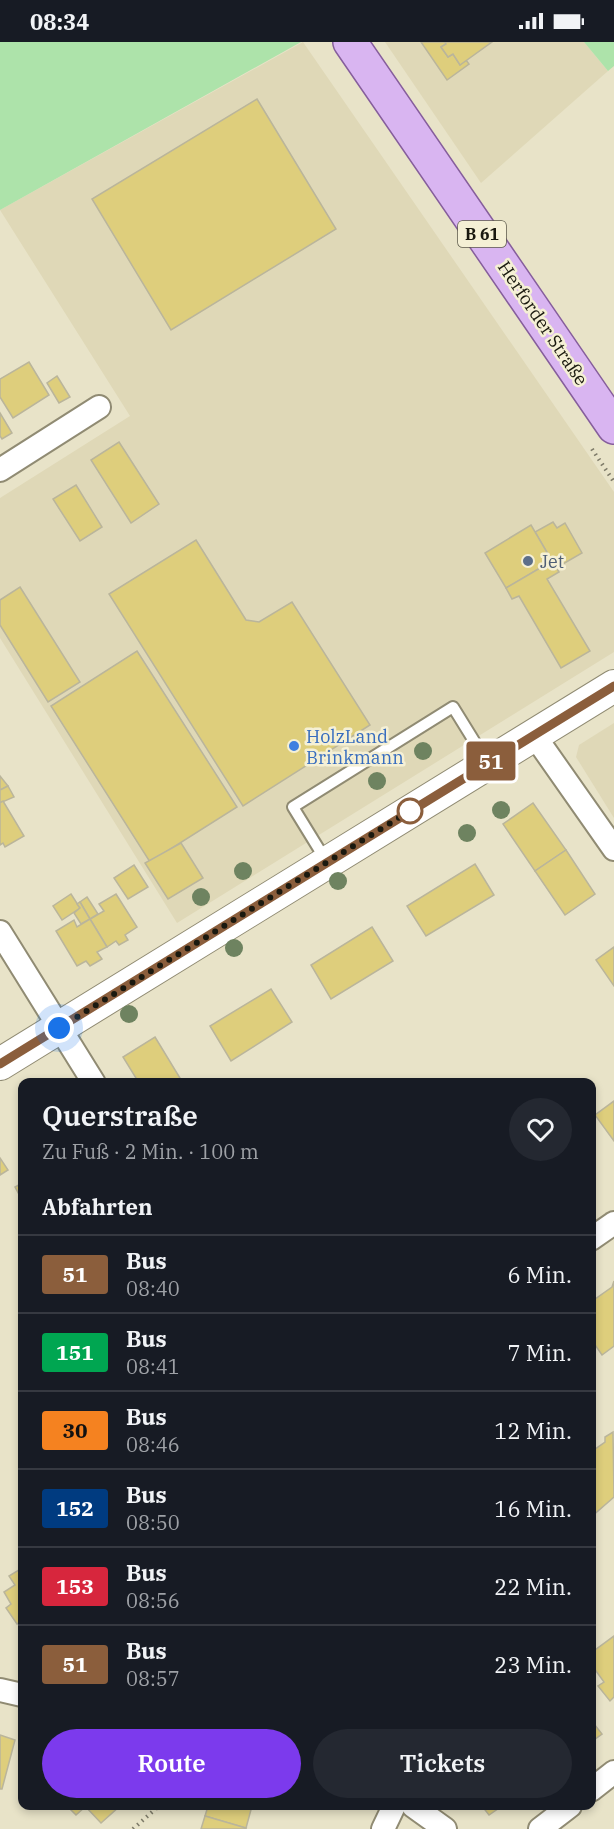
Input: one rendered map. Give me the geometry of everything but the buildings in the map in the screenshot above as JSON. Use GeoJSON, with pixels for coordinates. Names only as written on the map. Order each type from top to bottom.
{"type":"FeatureCollection","features":[{"type":"Feature","properties":{"kind":"main road","name":"Herforder Straße"},"geometry":{"type":"LineString","coordinates":[[350,42],[614,427]]}},
{"type":"Feature","properties":{"kind":"main road"},"geometry":{"type":"LineString","coordinates":[[0,1064],[614,686]]}},
{"type":"Feature","properties":{"kind":"street"},"geometry":{"type":"LineString","coordinates":[[0,470],[99,408]]}},
{"type":"Feature","properties":{"kind":"street"},"geometry":{"type":"LineString","coordinates":[[534,735],[614,849]]}},
{"type":"Feature","properties":{"kind":"street"},"geometry":{"type":"LineString","coordinates":[[0,932],[91,1078]]}},
{"type":"Feature","properties":{"kind":"street"},"geometry":{"type":"LineString","coordinates":[[596,1236],[614,1223]]}},
{"type":"Feature","properties":{"kind":"street"},"geometry":{"type":"LineString","coordinates":[[0,1689],[18,1694]]}},
{"type":"Feature","properties":{"kind":"street"},"geometry":{"type":"LineString","coordinates":[[596,1786],[614,1772]]}},
{"type":"Feature","properties":{"kind":"street"},"geometry":{"type":"LineString","coordinates":[[383,1829],[392,1810]]}},
{"type":"Feature","properties":{"kind":"street"},"geometry":{"type":"LineString","coordinates":[[419,1810],[445,1829]]}},
{"type":"Feature","properties":{"kind":"street"},"geometry":{"type":"LineString","coordinates":[[540,1829],[565,1810]]}},
{"type":"Feature","properties":{"kind":"lane"},"geometry":{"type":"LineString","coordinates":[[327,862],[293,807],[443,713],[453,707],[488,763]]}},
{"type":"Feature","properties":{"kind":"path"},"geometry":{"type":"LineString","coordinates":[[133,1829],[154,1810]]}},
{"type":"Feature","properties":{"kind":"shaded area"},"geometry":{"type":"Polygon","coordinates":[[[303,42],[614,492],[614,652],[177,923],[0,638],[0,498],[130,416],[0,210],[303,42]]]}},
{"type":"Feature","properties":{"kind":"shaded area"},"geometry":{"type":"Polygon","coordinates":[[[385,42],[584,42],[608,71],[481,183],[385,42]]]}},
{"type":"Feature","properties":{"kind":"shaded area"},"geometry":{"type":"Polygon","coordinates":[[[614,723],[614,818],[576,757],[579,745],[614,723]]]}},
{"type":"Feature","properties":{"kind":"green space"},"geometry":{"type":"Polygon","coordinates":[[[0,42],[301,42],[0,210],[0,42]]]}},
{"type":"Feature","properties":{"kind":"green space"},"geometry":{"type":"Polygon","coordinates":[[[584,42],[614,42],[614,66],[608,71],[584,42]]]}},
{"type":"Feature","properties":{"kind":"bus line","name":"51"},"geometry":{"type":"LineString","coordinates":[[0,1064],[614,686]]}},
{"type":"Feature","properties":{"kind":"place","name":"Jet"},"geometry":{"type":"Point","coordinates":[528,561]}},
{"type":"Feature","properties":{"kind":"place","name":"HolzLand Brinkmann"},"geometry":{"type":"Point","coordinates":[294,746]}},
{"type":"Feature","properties":{"kind":"route"},"geometry":{"type":"LineString","coordinates":[[59,1028],[410,811]]}}]}
